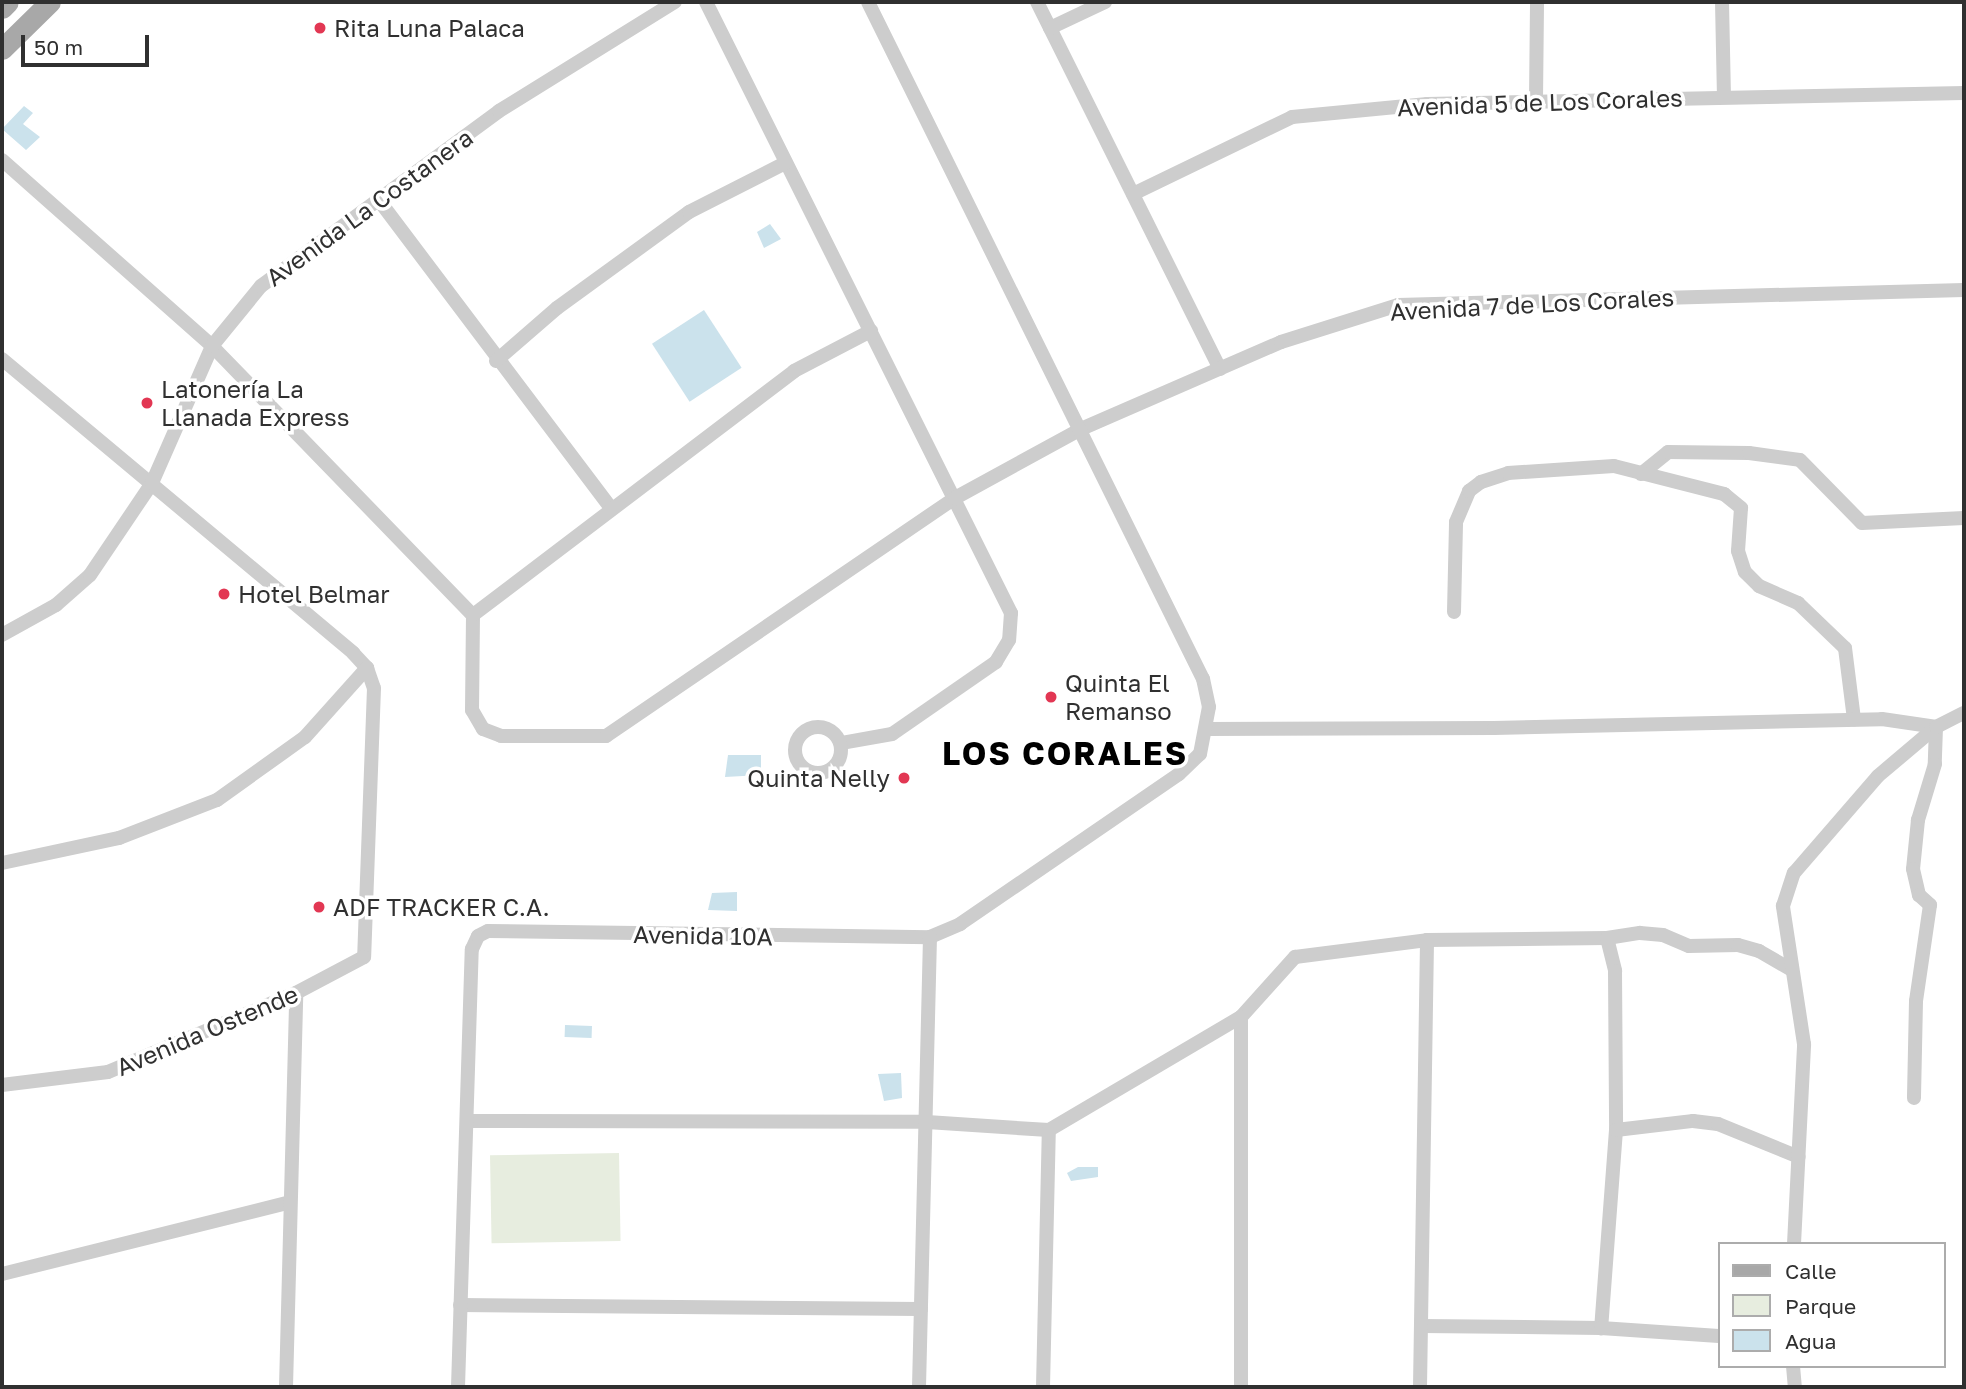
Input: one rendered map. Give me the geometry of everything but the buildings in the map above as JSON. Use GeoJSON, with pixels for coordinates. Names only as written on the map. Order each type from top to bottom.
{"type":"FeatureCollection","features":[{"type":"Feature","properties":{"kind":"main road"},"geometry":{"type":"LineString","coordinates":[[2,8],[8,2]]}},
{"type":"Feature","properties":{"kind":"main road"},"geometry":{"type":"LineString","coordinates":[[2,49],[50,2]]}},
{"type":"Feature","properties":{"kind":"street","name":"Avenida La Costanera"},"geometry":{"type":"LineString","coordinates":[[2,635],[56,605],[90,575],[152,483],[212,346],[261,286],[499,111],[675,2]]}},
{"type":"Feature","properties":{"kind":"street"},"geometry":{"type":"LineString","coordinates":[[706,2],[1003,592],[1011,613],[1009,640],[996,662],[892,734],[841,743]]}},
{"type":"Feature","properties":{"kind":"street"},"geometry":{"type":"LineString","coordinates":[[868,2],[1203,679],[1207,729],[1200,754],[1179,774],[960,924],[930,937],[919,1387]]}},
{"type":"Feature","properties":{"kind":"street"},"geometry":{"type":"LineString","coordinates":[[1037,2],[1220,369]]}},
{"type":"Feature","properties":{"kind":"street"},"geometry":{"type":"LineString","coordinates":[[1050,28],[1105,2]]}},
{"type":"Feature","properties":{"kind":"street"},"geometry":{"type":"LineString","coordinates":[[1536,100],[1537,2]]}},
{"type":"Feature","properties":{"kind":"street"},"geometry":{"type":"LineString","coordinates":[[1721,2],[1724,95]]}},
{"type":"Feature","properties":{"kind":"street","name":"Avenida 5 de Los Corales"},"geometry":{"type":"LineString","coordinates":[[1133,194],[1292,117],[1427,104],[1536,100],[1964,93]]}},
{"type":"Feature","properties":{"kind":"street"},"geometry":{"type":"LineString","coordinates":[[2,160],[212,346],[473,615],[794,371],[871,331]]}},
{"type":"Feature","properties":{"kind":"street"},"geometry":{"type":"LineString","coordinates":[[496,361],[558,308],[689,212],[785,163]]}},
{"type":"Feature","properties":{"kind":"street"},"geometry":{"type":"LineString","coordinates":[[378,199],[496,361],[611,508]]}},
{"type":"Feature","properties":{"kind":"street","name":"Avenida 7 de Los Corales"},"geometry":{"type":"LineString","coordinates":[[473,615],[472,710],[483,729],[501,736],[606,736],[955,498],[1081,429],[1281,342],[1398,305],[1964,290]]}},
{"type":"Feature","properties":{"kind":"street"},"geometry":{"type":"LineString","coordinates":[[2,359],[152,483],[367,668],[305,737],[218,800],[119,838],[2,863]]}},
{"type":"Feature","properties":{"kind":"street"},"geometry":{"type":"LineString","coordinates":[[1640,474],[1668,452],[1749,453],[1800,460],[1862,523],[1964,518]]}},
{"type":"Feature","properties":{"kind":"street"},"geometry":{"type":"LineString","coordinates":[[1454,612],[1456,522],[1469,491],[1481,482],[1508,473],[1614,467],[1724,494],[1741,508],[1738,551],[1745,572],[1759,586],[1798,603],[1845,648],[1854,719]]}},
{"type":"Feature","properties":{"kind":"street","name":"Avenida Ostende"},"geometry":{"type":"LineString","coordinates":[[2,1085],[108,1072],[296,993],[364,957],[374,688],[367,668]]}},
{"type":"Feature","properties":{"kind":"street"},"geometry":{"type":"LineString","coordinates":[[1794,1242],[1804,1044],[1783,906],[1794,873],[1878,776],[1936,727],[1964,713]]}},
{"type":"Feature","properties":{"kind":"street"},"geometry":{"type":"LineString","coordinates":[[1207,729],[1494,728],[1854,719],[1936,727]]}},
{"type":"Feature","properties":{"kind":"street"},"geometry":{"type":"LineString","coordinates":[[1914,1098],[1916,1001],[1930,905],[1919,895],[1913,870],[1918,820],[1936,764],[1936,727]]}},
{"type":"Feature","properties":{"kind":"street","name":"Avenida 10A"},"geometry":{"type":"LineString","coordinates":[[469,1121],[472,949],[478,936],[488,931],[930,937]]}},
{"type":"Feature","properties":{"kind":"street"},"geometry":{"type":"LineString","coordinates":[[458,1387],[469,1121],[927,1122],[1049,1130],[1241,1017],[1295,957],[1427,940],[1607,937],[1640,933],[1663,935],[1689,946],[1738,945],[1759,951],[1792,970]]}},
{"type":"Feature","properties":{"kind":"street"},"geometry":{"type":"LineString","coordinates":[[1601,1328],[1616,1130],[1615,971],[1607,937]]}},
{"type":"Feature","properties":{"kind":"street"},"geometry":{"type":"LineString","coordinates":[[1420,1387],[1427,940]]}},
{"type":"Feature","properties":{"kind":"street"},"geometry":{"type":"LineString","coordinates":[[286,1387],[287,1203],[296,993]]}},
{"type":"Feature","properties":{"kind":"street"},"geometry":{"type":"LineString","coordinates":[[1241,1017],[1241,1387]]}},
{"type":"Feature","properties":{"kind":"street"},"geometry":{"type":"LineString","coordinates":[[1616,1130],[1705,1123],[1799,1157]]}},
{"type":"Feature","properties":{"kind":"street"},"geometry":{"type":"LineString","coordinates":[[1043,1387],[1049,1130]]}},
{"type":"Feature","properties":{"kind":"street"},"geometry":{"type":"LineString","coordinates":[[2,1274],[287,1203]]}},
{"type":"Feature","properties":{"kind":"street"},"geometry":{"type":"LineString","coordinates":[[460,1305],[921,1309]]}},
{"type":"Feature","properties":{"kind":"street"},"geometry":{"type":"LineString","coordinates":[[1421,1326],[1601,1328],[1717,1336]]}},
{"type":"Feature","properties":{"kind":"street"},"geometry":{"type":"LineString","coordinates":[[1793,1368],[1795,1387]]}},
{"type":"Feature","properties":{"kind":"green space"},"geometry":{"type":"Polygon","coordinates":[[[619,1153],[621,1241],[492,1243],[490,1155],[619,1153]]]}},
{"type":"Feature","properties":{"kind":"water"},"geometry":{"type":"Polygon","coordinates":[[[24,106],[33,113],[23,124],[40,137],[26,150],[2,129],[24,106]]]}},
{"type":"Feature","properties":{"kind":"water"},"geometry":{"type":"Polygon","coordinates":[[[770,224],[781,239],[764,248],[757,232],[770,224]]]}},
{"type":"Feature","properties":{"kind":"water"},"geometry":{"type":"Polygon","coordinates":[[[704,310],[742,368],[690,402],[652,344],[704,310]]]}},
{"type":"Feature","properties":{"kind":"water"},"geometry":{"type":"Polygon","coordinates":[[[728,755],[761,755],[761,775],[725,777],[728,755]]]}},
{"type":"Feature","properties":{"kind":"water"},"geometry":{"type":"Polygon","coordinates":[[[737,892],[737,911],[708,910],[712,893],[737,892]]]}},
{"type":"Feature","properties":{"kind":"water"},"geometry":{"type":"Polygon","coordinates":[[[565,1025],[592,1026],[592,1038],[565,1037],[565,1025]]]}},
{"type":"Feature","properties":{"kind":"water"},"geometry":{"type":"Polygon","coordinates":[[[901,1073],[902,1098],[884,1101],[878,1074],[901,1073]]]}},
{"type":"Feature","properties":{"kind":"water"},"geometry":{"type":"Polygon","coordinates":[[[1078,1167],[1098,1167],[1098,1177],[1071,1181],[1067,1173],[1078,1167]]]}},
{"type":"Feature","properties":{"kind":"place","name":"Rita Luna Palaca"},"geometry":{"type":"Point","coordinates":[320,28]}},
{"type":"Feature","properties":{"kind":"place","name":"Latonería La Llanada Express"},"geometry":{"type":"Point","coordinates":[147,403]}},
{"type":"Feature","properties":{"kind":"place","name":"Hotel Belmar"},"geometry":{"type":"Point","coordinates":[224,594]}},
{"type":"Feature","properties":{"kind":"place","name":"Quinta El Remanso"},"geometry":{"type":"Point","coordinates":[1051,697]}},
{"type":"Feature","properties":{"kind":"place","name":"Quinta Nelly"},"geometry":{"type":"Point","coordinates":[904,778]}},
{"type":"Feature","properties":{"kind":"place","name":"ADF TRACKER C.A."},"geometry":{"type":"Point","coordinates":[319,907]}},
{"type":"Feature","properties":{"kind":"district","name":"LOS CORALES"},"geometry":{"type":"Point","coordinates":[1065,753]}}]}
